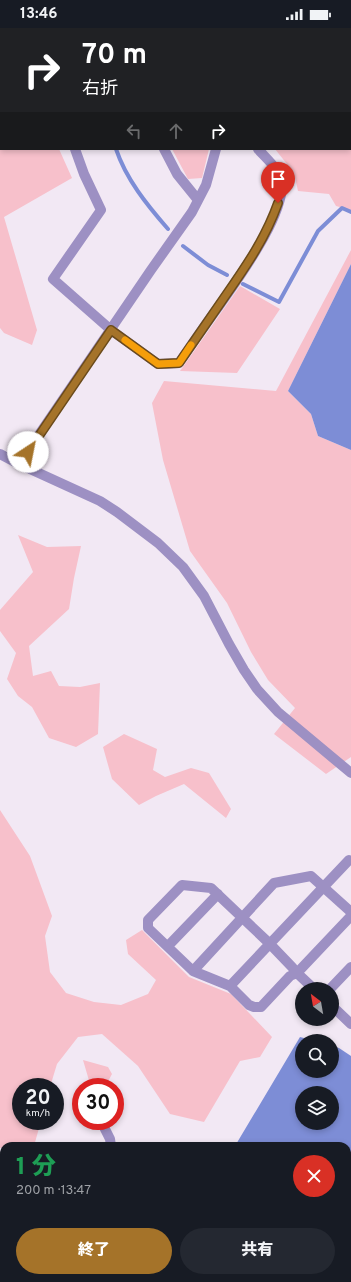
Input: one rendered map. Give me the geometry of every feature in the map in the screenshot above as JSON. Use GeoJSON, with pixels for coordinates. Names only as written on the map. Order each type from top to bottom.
{"type":"FeatureCollection","features":[{"type":"Feature","properties":{"kind":"street"},"geometry":{"type":"LineString","coordinates":[[75,150],[84,174],[101,210],[53,279],[111,330],[158,364],[179,363],[248,263],[261,243],[274,217],[283,190],[281,176],[259,150]]}},
{"type":"Feature","properties":{"kind":"street"},"geometry":{"type":"LineString","coordinates":[[165,150],[177,174],[198,200]]}},
{"type":"Feature","properties":{"kind":"street"},"geometry":{"type":"LineString","coordinates":[[19,464],[192,212],[206,185],[216,150]]}},
{"type":"Feature","properties":{"kind":"street"},"geometry":{"type":"LineString","coordinates":[[0,454],[117,512],[184,566],[204,596],[229,644],[257,689],[278,712],[351,773]]}},
{"type":"Feature","properties":{"kind":"street"},"geometry":{"type":"LineString","coordinates":[[230,986],[349,860]]}},
{"type":"Feature","properties":{"kind":"street"},"geometry":{"type":"LineString","coordinates":[[193,971],[274,883],[311,876],[351,912]]}},
{"type":"Feature","properties":{"kind":"street"},"geometry":{"type":"LineString","coordinates":[[307,982],[297,973],[243,918],[211,888],[182,885],[148,920],[148,928],[193,971],[230,986],[249,1005],[254,1007],[262,1006],[290,976],[297,973],[351,916]]}},
{"type":"Feature","properties":{"kind":"street"},"geometry":{"type":"LineString","coordinates":[[168,946],[218,894]]}},
{"type":"Feature","properties":{"kind":"street"},"geometry":{"type":"LineString","coordinates":[[337,982],[351,967]]}},
{"type":"Feature","properties":{"kind":"street"},"geometry":{"type":"LineString","coordinates":[[339,1012],[351,1023]]}},
{"type":"Feature","properties":{"kind":"street"},"geometry":{"type":"LineString","coordinates":[[106,1130],[110,1142]]}},
{"type":"Feature","properties":{"kind":"shaded area"},"geometry":{"type":"Polygon","coordinates":[[[0,150],[59,150],[72,178],[4,217],[37,330],[32,345],[4,333],[0,328],[0,150]]]}},
{"type":"Feature","properties":{"kind":"shaded area"},"geometry":{"type":"Polygon","coordinates":[[[173,150],[209,150],[202,178],[188,179],[173,150]]]}},
{"type":"Feature","properties":{"kind":"shaded area"},"geometry":{"type":"Polygon","coordinates":[[[276,150],[351,150],[351,210],[336,206],[329,194],[298,191],[294,173],[276,150]]]}},
{"type":"Feature","properties":{"kind":"shaded area"},"geometry":{"type":"Polygon","coordinates":[[[351,250],[351,264],[288,391],[311,414],[318,436],[351,450],[351,757],[326,774],[274,734],[295,708],[268,680],[251,652],[227,603],[190,551],[163,460],[152,403],[164,381],[276,391],[351,250]]]}},
{"type":"Feature","properties":{"kind":"shaded area"},"geometry":{"type":"Polygon","coordinates":[[[240,286],[280,309],[237,373],[180,371],[240,286]]]}},
{"type":"Feature","properties":{"kind":"shaded area"},"geometry":{"type":"Polygon","coordinates":[[[18,535],[47,547],[81,546],[69,609],[29,646],[33,676],[51,671],[59,686],[80,687],[100,683],[98,734],[76,747],[49,738],[32,707],[18,696],[7,679],[16,653],[0,631],[0,610],[33,572],[18,535]]]}},
{"type":"Feature","properties":{"kind":"shaded area"},"geometry":{"type":"Polygon","coordinates":[[[124,734],[157,749],[153,770],[165,777],[191,768],[209,773],[231,809],[226,818],[184,784],[139,805],[112,779],[103,747],[124,734]]]}},
{"type":"Feature","properties":{"kind":"shaded area"},"geometry":{"type":"Polygon","coordinates":[[[0,810],[30,856],[52,916],[45,936],[50,972],[66,993],[94,1002],[121,1005],[148,994],[156,980],[128,954],[126,940],[142,930],[189,977],[231,994],[272,1037],[260,1057],[240,1061],[204,1122],[170,1114],[138,1066],[102,1034],[78,1037],[57,1064],[53,1078],[12,1078],[12,1130],[38,1130],[35,1142],[0,1142],[0,810]]]}},
{"type":"Feature","properties":{"kind":"shaded area"},"geometry":{"type":"Polygon","coordinates":[[[83,1060],[108,1067],[112,1074],[110,1078],[88,1078],[83,1060]]]}},
{"type":"Feature","properties":{"kind":"water"},"geometry":{"type":"Polygon","coordinates":[[[351,264],[351,450],[318,436],[311,414],[288,391],[351,264]]]}},
{"type":"Feature","properties":{"kind":"water"},"geometry":{"type":"Polygon","coordinates":[[[295,1045],[295,1078],[339,1078],[339,1048],[351,1056],[351,1142],[237,1142],[295,1045]]]}},
{"type":"Feature","properties":{"kind":"waterway"},"geometry":{"type":"LineString","coordinates":[[116,150],[131,181],[152,211],[168,229]]}},
{"type":"Feature","properties":{"kind":"waterway"},"geometry":{"type":"LineString","coordinates":[[243,284],[279,302],[318,231],[342,208],[351,212]]}},
{"type":"Feature","properties":{"kind":"waterway"},"geometry":{"type":"LineString","coordinates":[[183,246],[208,265],[227,275]]}},
{"type":"Feature","properties":{"kind":"slow traffic"},"geometry":{"type":"LineString","coordinates":[[125,340],[158,364],[179,363],[191,345]]}},
{"type":"Feature","properties":{"kind":"route"},"geometry":{"type":"LineString","coordinates":[[28,452],[111,330],[158,364],[179,363],[261,243],[274,217],[278,203]]}}]}
